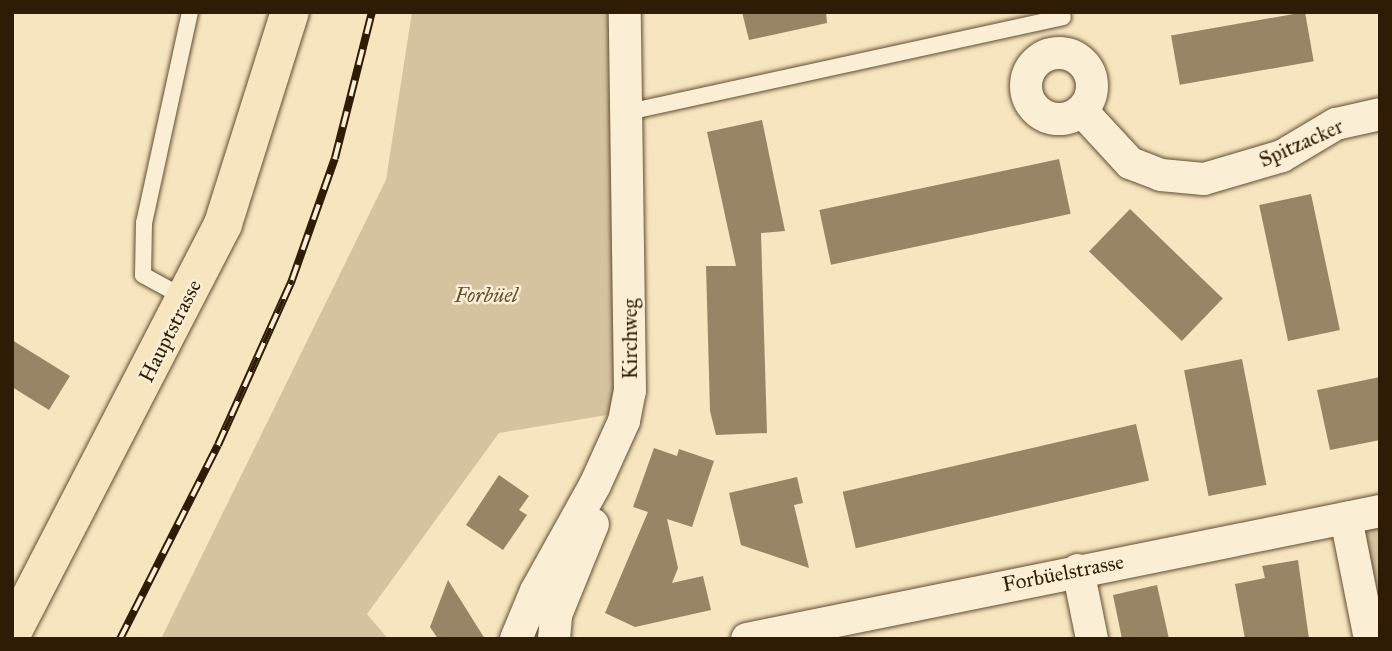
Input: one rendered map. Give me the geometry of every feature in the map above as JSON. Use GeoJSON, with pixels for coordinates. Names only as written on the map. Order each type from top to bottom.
{"type":"FeatureCollection","features":[{"type":"Feature","properties":{"kind":"main road","name":"Hauptstrasse"},"geometry":{"type":"LineString","coordinates":[[12,633],[187,300],[223,224],[290,12]]}},
{"type":"Feature","properties":{"kind":"street","name":"Kirchweg"},"geometry":{"type":"LineString","coordinates":[[516,639],[536,592],[595,485],[624,421],[630,391],[625,12]]}},
{"type":"Feature","properties":{"kind":"street","name":"Spitzacker"},"geometry":{"type":"LineString","coordinates":[[1082,111],[1130,163],[1161,175],[1204,179],[1282,156],[1336,124],[1380,114]]}},
{"type":"Feature","properties":{"kind":"street"},"geometry":{"type":"LineString","coordinates":[[554,639],[556,615],[598,511],[595,485]]}},
{"type":"Feature","properties":{"kind":"street","name":"Forbüelstrasse"},"geometry":{"type":"LineString","coordinates":[[753,638],[1078,570],[1380,511]]}},
{"type":"Feature","properties":{"kind":"street"},"geometry":{"type":"LineString","coordinates":[[1346,518],[1370,639]]}},
{"type":"Feature","properties":{"kind":"street"},"geometry":{"type":"LineString","coordinates":[[1078,570],[1092,639]]}},
{"type":"Feature","properties":{"kind":"lane"},"geometry":{"type":"LineString","coordinates":[[187,300],[143,275],[144,223],[190,12]]}},
{"type":"Feature","properties":{"kind":"lane"},"geometry":{"type":"LineString","coordinates":[[628,112],[1063,17]]}},
{"type":"Feature","properties":{"kind":"green space","name":"Forbüel"},"geometry":{"type":"Polygon","coordinates":[[[412,12],[616,12],[619,413],[499,433],[367,614],[388,639],[161,639],[386,180],[412,12]]]}},
{"type":"Feature","properties":{"kind":"green space"},"geometry":{"type":"Polygon","coordinates":[[[1380,525],[1380,615],[1362,529],[1380,525]]]}},
{"type":"Feature","properties":{"kind":"building"},"geometry":{"type":"Polygon","coordinates":[[[742,12],[826,12],[827,23],[749,40],[742,12]]]}},
{"type":"Feature","properties":{"kind":"building"},"geometry":{"type":"Polygon","coordinates":[[[1305,12],[1314,61],[1180,85],[1171,36],[1305,12]]]}},
{"type":"Feature","properties":{"kind":"building"},"geometry":{"type":"Polygon","coordinates":[[[762,120],[785,231],[761,233],[767,433],[716,435],[710,411],[706,266],[736,266],[707,132],[762,120]]]}},
{"type":"Feature","properties":{"kind":"building"},"geometry":{"type":"Polygon","coordinates":[[[1059,159],[1071,214],[831,265],[819,210],[1059,159]]]}},
{"type":"Feature","properties":{"kind":"building"},"geometry":{"type":"Polygon","coordinates":[[[1311,194],[1340,330],[1288,341],[1259,205],[1311,194]]]}},
{"type":"Feature","properties":{"kind":"building"},"geometry":{"type":"Polygon","coordinates":[[[1130,209],[1223,299],[1182,341],[1089,251],[1130,209]]]}},
{"type":"Feature","properties":{"kind":"building"},"geometry":{"type":"Polygon","coordinates":[[[12,340],[70,376],[49,410],[12,387],[12,340]]]}},
{"type":"Feature","properties":{"kind":"building"},"geometry":{"type":"Polygon","coordinates":[[[1242,359],[1266,485],[1209,496],[1184,370],[1242,359]]]}},
{"type":"Feature","properties":{"kind":"building"},"geometry":{"type":"Polygon","coordinates":[[[1380,377],[1380,440],[1330,450],[1317,390],[1380,377]]]}},
{"type":"Feature","properties":{"kind":"building"},"geometry":{"type":"Polygon","coordinates":[[[1136,424],[1149,481],[856,548],[843,492],[1136,424]]]}},
{"type":"Feature","properties":{"kind":"building"},"geometry":{"type":"Polygon","coordinates":[[[654,448],[677,456],[679,449],[714,461],[692,527],[667,519],[678,568],[672,583],[703,576],[711,610],[635,627],[605,613],[648,512],[633,507],[654,448]]]}},
{"type":"Feature","properties":{"kind":"building"},"geometry":{"type":"Polygon","coordinates":[[[499,475],[529,496],[519,510],[527,515],[503,550],[466,525],[499,475]]]}},
{"type":"Feature","properties":{"kind":"building"},"geometry":{"type":"Polygon","coordinates":[[[797,477],[803,503],[794,505],[809,568],[741,545],[729,493],[797,477]]]}},
{"type":"Feature","properties":{"kind":"building"},"geometry":{"type":"Polygon","coordinates":[[[1298,560],[1309,639],[1245,639],[1235,584],[1265,578],[1262,566],[1298,560]]]}},
{"type":"Feature","properties":{"kind":"building"},"geometry":{"type":"Polygon","coordinates":[[[448,580],[485,639],[438,639],[430,627],[448,580]]]}},
{"type":"Feature","properties":{"kind":"building"},"geometry":{"type":"Polygon","coordinates":[[[1157,585],[1169,639],[1122,639],[1113,595],[1157,585]]]}},
{"type":"Feature","properties":{"kind":"railway"},"geometry":{"type":"LineString","coordinates":[[120,639],[218,445],[292,280],[335,158],[372,12]]}}]}
